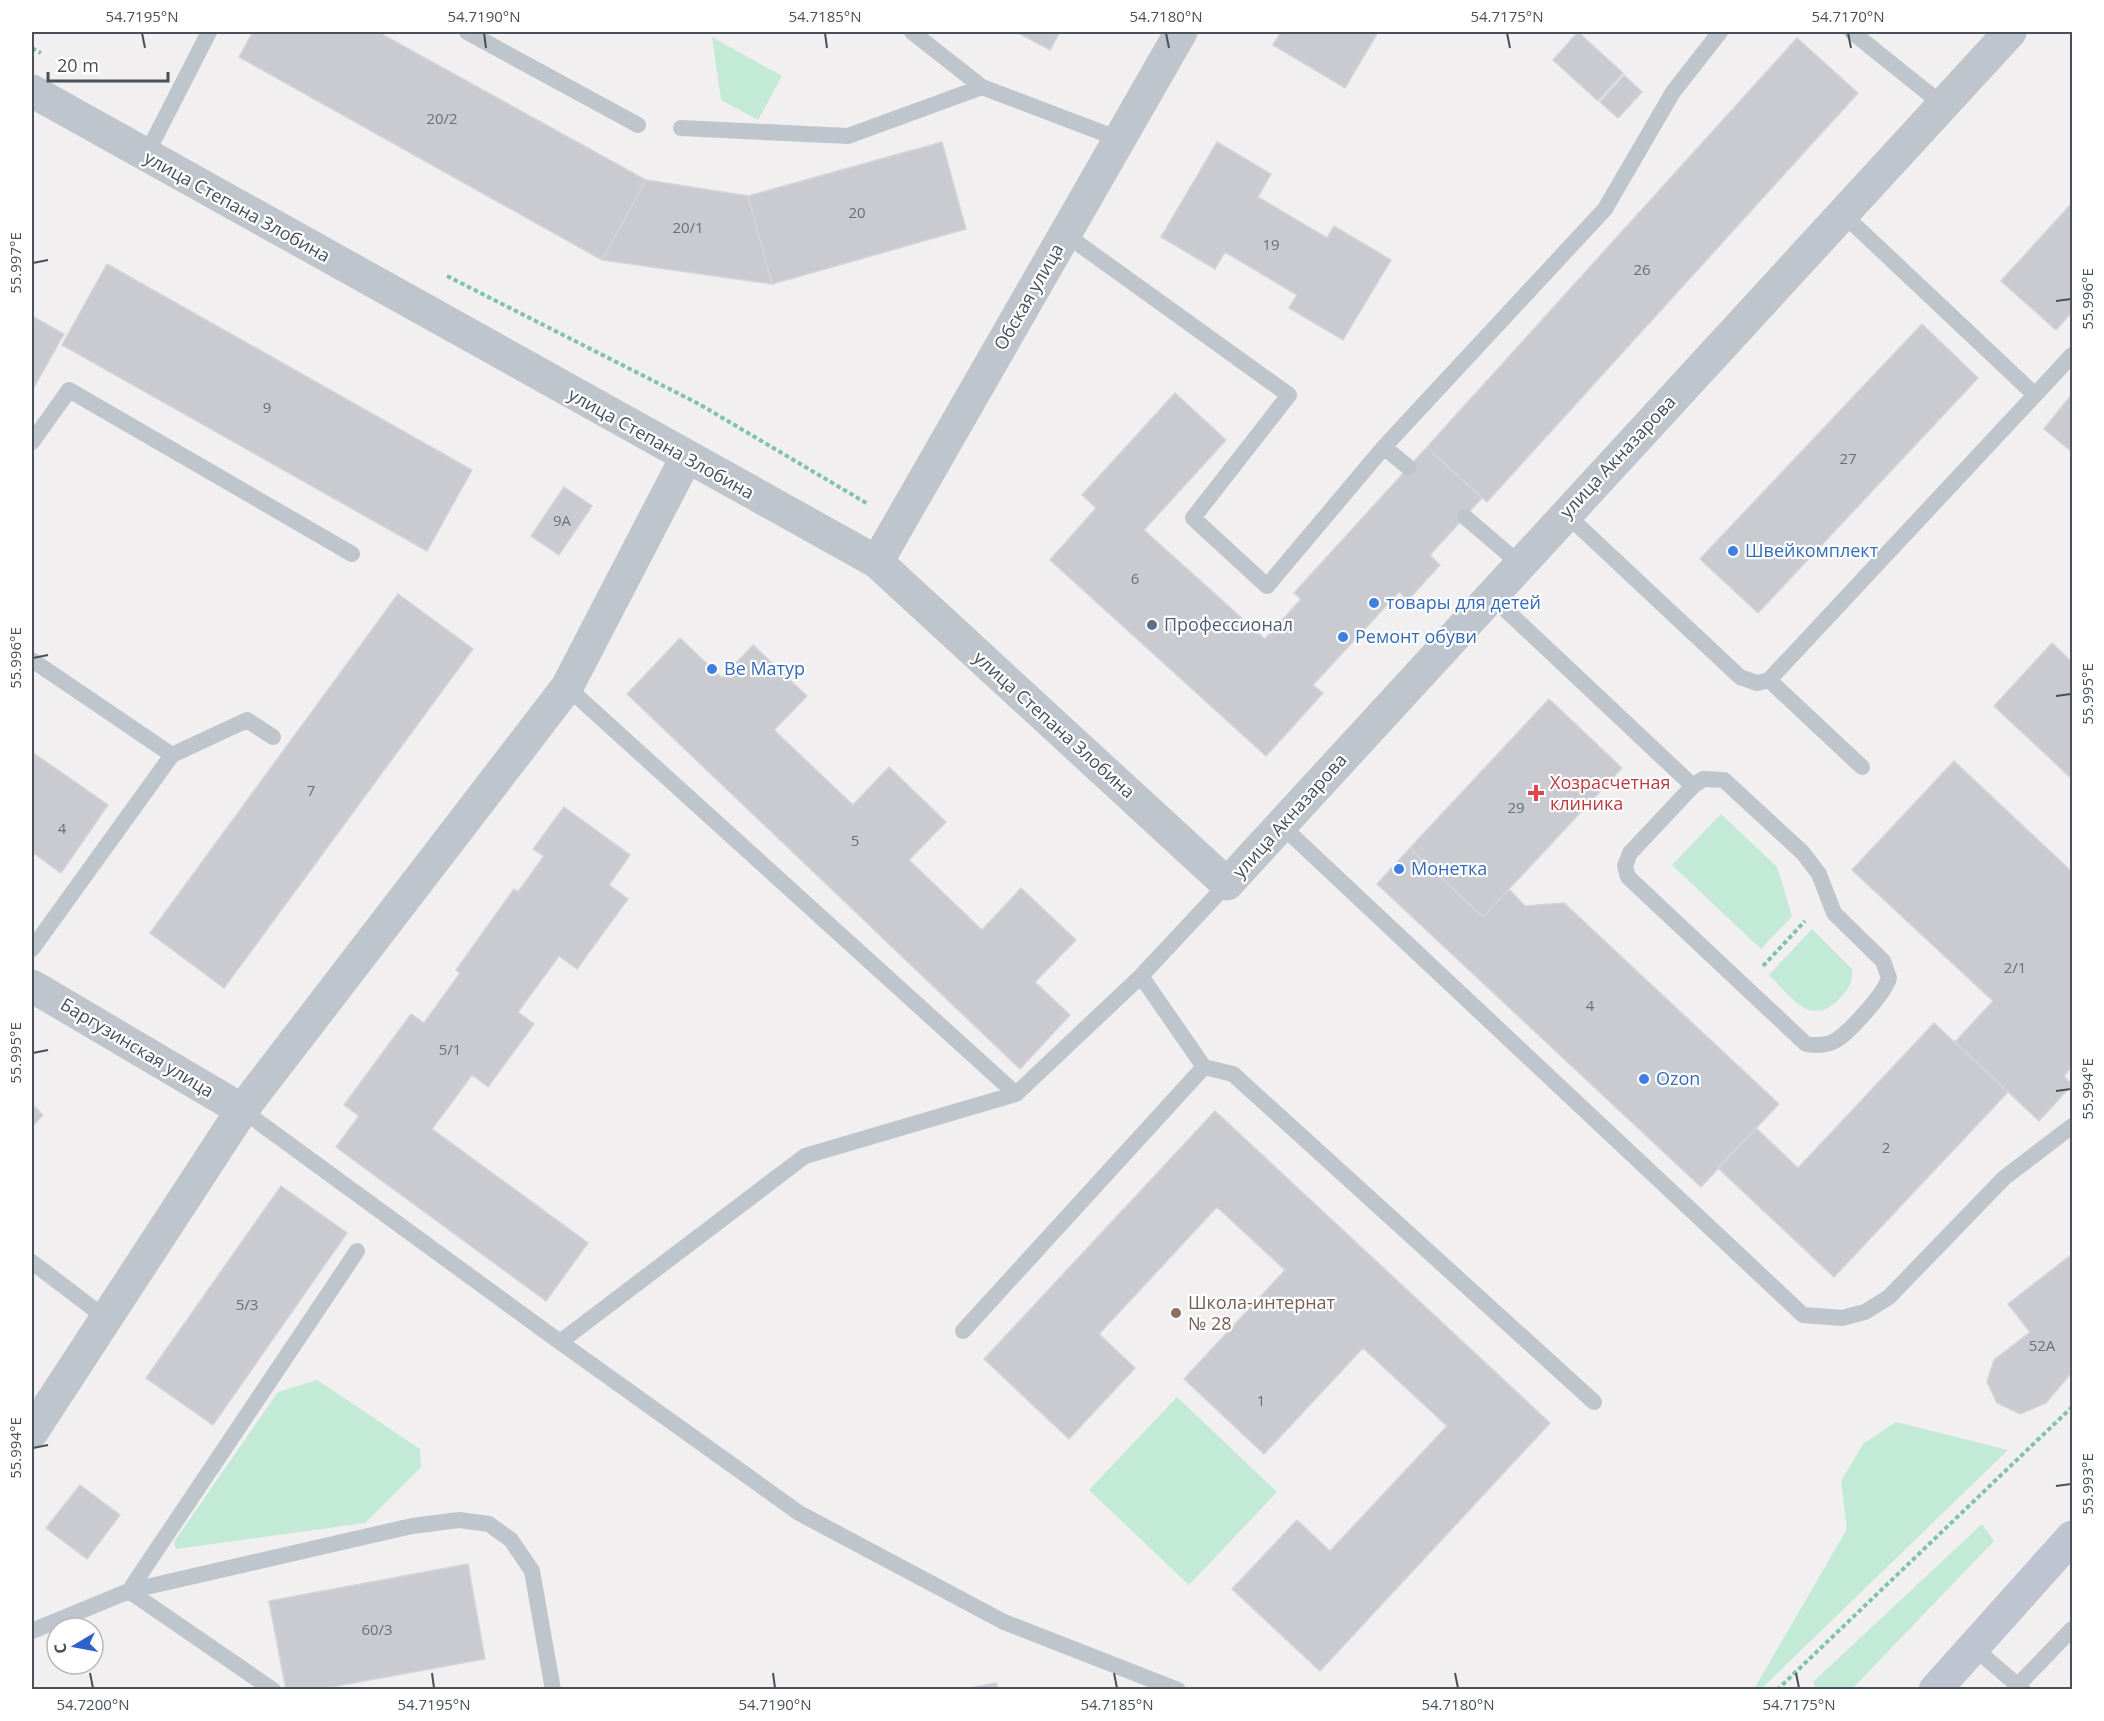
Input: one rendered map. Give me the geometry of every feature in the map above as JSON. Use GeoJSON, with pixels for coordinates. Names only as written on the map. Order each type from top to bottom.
{"type":"FeatureCollection","features":[{"type":"Feature","properties":{"kind":"main road"},"geometry":{"type":"LineString","coordinates":[[1935,1689],[2073,1537]]}},
{"type":"Feature","properties":{"kind":"street","name":"Обская улица"},"geometry":{"type":"LineString","coordinates":[[877,562],[1181,32]]}},
{"type":"Feature","properties":{"kind":"street","name":"улица Акназарова"},"geometry":{"type":"LineString","coordinates":[[1227,884],[2010,32]]}},
{"type":"Feature","properties":{"kind":"street","name":"улица Степана Злобина"},"geometry":{"type":"LineString","coordinates":[[32,92],[686,458],[877,562],[1227,884]]}},
{"type":"Feature","properties":{"kind":"street"},"geometry":{"type":"LineString","coordinates":[[32,1432],[242,1110],[567,687],[686,458]]}},
{"type":"Feature","properties":{"kind":"street","name":"Баргузинская улица"},"geometry":{"type":"LineString","coordinates":[[32,986],[242,1110]]}},
{"type":"Feature","properties":{"kind":"lane"},"geometry":{"type":"LineString","coordinates":[[146,155],[209,32]]}},
{"type":"Feature","properties":{"kind":"lane"},"geometry":{"type":"LineString","coordinates":[[467,32],[638,125]]}},
{"type":"Feature","properties":{"kind":"lane"},"geometry":{"type":"LineString","coordinates":[[912,32],[982,87],[1119,139]]}},
{"type":"Feature","properties":{"kind":"lane"},"geometry":{"type":"LineString","coordinates":[[1065,234],[1289,395],[1193,518],[1267,586],[1384,447],[1605,209],[1673,92],[1720,32]]}},
{"type":"Feature","properties":{"kind":"lane"},"geometry":{"type":"LineString","coordinates":[[1852,32],[1943,105]]}},
{"type":"Feature","properties":{"kind":"lane"},"geometry":{"type":"LineString","coordinates":[[681,128],[849,136],[982,87]]}},
{"type":"Feature","properties":{"kind":"lane"},"geometry":{"type":"LineString","coordinates":[[1843,214],[2035,395]]}},
{"type":"Feature","properties":{"kind":"lane"},"geometry":{"type":"LineString","coordinates":[[1566,514],[1740,677],[1757,682],[1769,680],[2073,355]]}},
{"type":"Feature","properties":{"kind":"lane"},"geometry":{"type":"LineString","coordinates":[[32,442],[69,390],[352,554]]}},
{"type":"Feature","properties":{"kind":"lane"},"geometry":{"type":"LineString","coordinates":[[1384,447],[1408,467]]}},
{"type":"Feature","properties":{"kind":"lane"},"geometry":{"type":"LineString","coordinates":[[1465,517],[1520,564]]}},
{"type":"Feature","properties":{"kind":"lane"},"geometry":{"type":"LineString","coordinates":[[1491,596],[1693,786]]}},
{"type":"Feature","properties":{"kind":"lane"},"geometry":{"type":"LineString","coordinates":[[32,660],[172,756]]}},
{"type":"Feature","properties":{"kind":"lane"},"geometry":{"type":"LineString","coordinates":[[1769,680],[1862,767]]}},
{"type":"Feature","properties":{"kind":"lane"},"geometry":{"type":"LineString","coordinates":[[567,687],[1016,1094]]}},
{"type":"Feature","properties":{"kind":"lane"},"geometry":{"type":"LineString","coordinates":[[32,949],[172,756],[247,720],[273,737]]}},
{"type":"Feature","properties":{"kind":"lane"},"geometry":{"type":"LineString","coordinates":[[1714,778],[1724,780],[1734,788],[1813,863],[1827,898],[1841,922],[1883,961],[1889,978],[1883,991],[1846,1031],[1830,1043],[1806,1044],[1628,878],[1626,860],[1630,853],[1693,786],[1703,779],[1714,778]]}},
{"type":"Feature","properties":{"kind":"lane"},"geometry":{"type":"LineString","coordinates":[[1281,825],[1803,1315],[1842,1318],[1865,1312],[1889,1297],[2004,1178],[2073,1126]]}},
{"type":"Feature","properties":{"kind":"lane"},"geometry":{"type":"LineString","coordinates":[[560,1342],[805,1156],[1016,1094],[1141,976],[1227,884]]}},
{"type":"Feature","properties":{"kind":"lane"},"geometry":{"type":"LineString","coordinates":[[1141,976],[1204,1067],[1233,1074],[1594,1402]]}},
{"type":"Feature","properties":{"kind":"lane"},"geometry":{"type":"LineString","coordinates":[[963,1331],[1204,1067]]}},
{"type":"Feature","properties":{"kind":"lane"},"geometry":{"type":"LineString","coordinates":[[242,1110],[798,1513],[1004,1622],[1178,1689]]}},
{"type":"Feature","properties":{"kind":"lane"},"geometry":{"type":"LineString","coordinates":[[129,1592],[357,1251]]}},
{"type":"Feature","properties":{"kind":"lane"},"geometry":{"type":"LineString","coordinates":[[32,1262],[107,1319]]}},
{"type":"Feature","properties":{"kind":"lane"},"geometry":{"type":"LineString","coordinates":[[32,1632],[129,1592],[412,1527],[459,1520],[489,1524],[511,1540],[532,1571],[553,1689]]}},
{"type":"Feature","properties":{"kind":"lane"},"geometry":{"type":"LineString","coordinates":[[129,1592],[273,1689]]}},
{"type":"Feature","properties":{"kind":"lane"},"geometry":{"type":"LineString","coordinates":[[1973,1647],[2020,1687],[2073,1629]]}},
{"type":"Feature","properties":{"kind":"path"},"geometry":{"type":"LineString","coordinates":[[445,275],[699,405],[873,507]]}},
{"type":"Feature","properties":{"kind":"path"},"geometry":{"type":"LineString","coordinates":[[1744,986],[1827,898]]}},
{"type":"Feature","properties":{"kind":"path"},"geometry":{"type":"LineString","coordinates":[[1777,1689],[2073,1407]]}},
{"type":"Feature","properties":{"kind":"green space"},"geometry":{"type":"Polygon","coordinates":[[[712,37],[782,76],[758,120],[721,100],[712,37]]]}},
{"type":"Feature","properties":{"kind":"green space"},"geometry":{"type":"Polygon","coordinates":[[[1721,814],[1777,867],[1792,916],[1761,949],[1672,865],[1721,814]]]}},
{"type":"Feature","properties":{"kind":"green space"},"geometry":{"type":"Polygon","coordinates":[[[1812,929],[1852,969],[1851,982],[1846,991],[1829,1007],[1819,1011],[1802,1006],[1769,975],[1812,929]]]}},
{"type":"Feature","properties":{"kind":"green space"},"geometry":{"type":"Polygon","coordinates":[[[317,1380],[420,1449],[421,1467],[365,1523],[176,1549],[174,1542],[278,1392],[317,1380]]]}},
{"type":"Feature","properties":{"kind":"green space"},"geometry":{"type":"Polygon","coordinates":[[[1177,1397],[1277,1492],[1189,1585],[1089,1490],[1177,1397]]]}},
{"type":"Feature","properties":{"kind":"green space"},"geometry":{"type":"Polygon","coordinates":[[[1896,1422],[2008,1450],[1761,1689],[1754,1689],[1847,1529],[1841,1481],[1863,1444],[1896,1422]]]}},
{"type":"Feature","properties":{"kind":"green space"},"geometry":{"type":"Polygon","coordinates":[[[1982,1524],[1994,1541],[1852,1689],[1816,1689],[1813,1682],[1982,1524]]]}},
{"type":"Feature","properties":{"kind":"building"},"geometry":{"type":"Polygon","coordinates":[[[253,32],[378,32],[646,180],[602,260],[239,57],[253,32]]]}},
{"type":"Feature","properties":{"kind":"building"},"geometry":{"type":"Polygon","coordinates":[[[1016,32],[1060,32],[1050,50],[1016,32]]]}},
{"type":"Feature","properties":{"kind":"building"},"geometry":{"type":"Polygon","coordinates":[[[1281,32],[1378,32],[1345,88],[1273,45],[1281,32]]]}},
{"type":"Feature","properties":{"kind":"building"},"geometry":{"type":"Polygon","coordinates":[[[1578,32],[1623,73],[1598,101],[1553,60],[1578,32]]]}},
{"type":"Feature","properties":{"kind":"building"},"geometry":{"type":"Polygon","coordinates":[[[1797,38],[1858,93],[1487,502],[1427,447],[1797,38]]]}},
{"type":"Feature","properties":{"kind":"building"},"geometry":{"type":"Polygon","coordinates":[[[1624,75],[1642,92],[1618,118],[1600,102],[1624,75]]]}},
{"type":"Feature","properties":{"kind":"building"},"geometry":{"type":"Polygon","coordinates":[[[942,142],[966,229],[772,284],[748,196],[942,142]]]}},
{"type":"Feature","properties":{"kind":"building"},"geometry":{"type":"Polygon","coordinates":[[[1217,142],[1271,174],[1258,197],[1327,238],[1334,226],[1391,260],[1343,340],[1289,308],[1297,295],[1225,252],[1215,269],[1161,237],[1217,142]]]}},
{"type":"Feature","properties":{"kind":"building"},"geometry":{"type":"Polygon","coordinates":[[[646,180],[748,196],[772,284],[602,260],[646,180]]]}},
{"type":"Feature","properties":{"kind":"building"},"geometry":{"type":"Polygon","coordinates":[[[2072,203],[2072,312],[2056,330],[2001,281],[2072,203]]]}},
{"type":"Feature","properties":{"kind":"building"},"geometry":{"type":"Polygon","coordinates":[[[107,264],[472,470],[427,551],[62,345],[107,264]]]}},
{"type":"Feature","properties":{"kind":"building"},"geometry":{"type":"Polygon","coordinates":[[[32,316],[64,334],[32,391],[32,316]]]}},
{"type":"Feature","properties":{"kind":"building"},"geometry":{"type":"Polygon","coordinates":[[[1922,324],[1978,378],[1758,613],[1700,559],[1922,324]]]}},
{"type":"Feature","properties":{"kind":"building"},"geometry":{"type":"Polygon","coordinates":[[[1175,393],[1226,440],[1144,530],[1265,639],[1301,599],[1294,593],[1427,447],[1482,498],[1430,555],[1440,565],[1408,600],[1399,592],[1313,685],[1323,693],[1266,756],[1050,560],[1096,508],[1082,495],[1175,393]]]}},
{"type":"Feature","properties":{"kind":"building"},"geometry":{"type":"Polygon","coordinates":[[[2072,394],[2072,452],[2044,429],[2072,394]]]}},
{"type":"Feature","properties":{"kind":"building"},"geometry":{"type":"Polygon","coordinates":[[[564,487],[592,506],[559,555],[531,536],[564,487]]]}},
{"type":"Feature","properties":{"kind":"building"},"geometry":{"type":"Polygon","coordinates":[[[398,594],[473,649],[224,988],[150,933],[398,594]]]}},
{"type":"Feature","properties":{"kind":"building"},"geometry":{"type":"Polygon","coordinates":[[[680,638],[722,678],[753,645],[807,696],[774,730],[853,805],[889,767],[946,822],[909,860],[982,930],[1021,888],[1076,940],[1035,982],[1070,1015],[1020,1069],[627,694],[680,638]]]}},
{"type":"Feature","properties":{"kind":"building"},"geometry":{"type":"Polygon","coordinates":[[[2052,643],[2072,662],[2072,779],[1994,706],[2052,643]]]}},
{"type":"Feature","properties":{"kind":"building"},"geometry":{"type":"Polygon","coordinates":[[[1549,699],[1622,768],[1483,917],[1410,848],[1549,699]]]}},
{"type":"Feature","properties":{"kind":"building"},"geometry":{"type":"Polygon","coordinates":[[[32,752],[108,805],[61,873],[32,852],[32,752]]]}},
{"type":"Feature","properties":{"kind":"building"},"geometry":{"type":"Polygon","coordinates":[[[1954,761],[2072,872],[2072,1066],[2064,1076],[2072,1085],[2039,1121],[1955,1042],[1993,1001],[1852,870],[1954,761]]]}},
{"type":"Feature","properties":{"kind":"building"},"geometry":{"type":"Polygon","coordinates":[[[564,807],[630,855],[609,885],[628,899],[577,969],[559,956],[518,1012],[534,1024],[488,1087],[472,1075],[432,1129],[588,1243],[546,1301],[336,1147],[359,1116],[344,1105],[411,1014],[424,1023],[460,973],[456,970],[514,889],[518,892],[544,856],[533,849],[564,807]]]}},
{"type":"Feature","properties":{"kind":"building"},"geometry":{"type":"Polygon","coordinates":[[[1410,848],[1483,917],[1509,889],[1525,906],[1564,903],[1779,1104],[1701,1187],[1377,884],[1410,848]]]}},
{"type":"Feature","properties":{"kind":"building"},"geometry":{"type":"Polygon","coordinates":[[[1934,1023],[2008,1092],[1834,1277],[1718,1168],[1756,1128],[1798,1168],[1934,1023]]]}},
{"type":"Feature","properties":{"kind":"building"},"geometry":{"type":"Polygon","coordinates":[[[32,1104],[43,1115],[32,1127],[32,1104]]]}},
{"type":"Feature","properties":{"kind":"building"},"geometry":{"type":"Polygon","coordinates":[[[1215,1111],[1550,1423],[1320,1671],[1232,1589],[1297,1520],[1330,1551],[1447,1426],[1363,1348],[1264,1454],[1184,1379],[1285,1270],[1217,1207],[1099,1334],[1135,1368],[1069,1439],[984,1359],[1215,1111]]]}},
{"type":"Feature","properties":{"kind":"building"},"geometry":{"type":"Polygon","coordinates":[[[281,1186],[347,1233],[213,1425],[146,1378],[281,1186]]]}},
{"type":"Feature","properties":{"kind":"building"},"geometry":{"type":"Polygon","coordinates":[[[2072,1254],[2072,1372],[2046,1403],[2020,1414],[1997,1403],[1987,1382],[1994,1360],[2030,1332],[2008,1304],[2072,1254]]]}},
{"type":"Feature","properties":{"kind":"building"},"geometry":{"type":"Polygon","coordinates":[[[80,1485],[120,1515],[87,1559],[46,1528],[80,1485]]]}},
{"type":"Feature","properties":{"kind":"building"},"geometry":{"type":"Polygon","coordinates":[[[468,1564],[485,1659],[315,1690],[286,1690],[269,1601],[468,1564]]]}},
{"type":"Feature","properties":{"kind":"building"},"geometry":{"type":"Polygon","coordinates":[[[996,1683],[998,1690],[958,1690],[996,1683]]]}},
{"type":"Feature","properties":{"kind":"place","name":"Швейкомплект"},"geometry":{"type":"Point","coordinates":[1733,551]}},
{"type":"Feature","properties":{"kind":"place","name":"товары для детей"},"geometry":{"type":"Point","coordinates":[1374,603]}},
{"type":"Feature","properties":{"kind":"place","name":"Профессионал"},"geometry":{"type":"Point","coordinates":[1152,625]}},
{"type":"Feature","properties":{"kind":"place","name":"Ремонт обуви"},"geometry":{"type":"Point","coordinates":[1343,637]}},
{"type":"Feature","properties":{"kind":"place","name":"Be Матур"},"geometry":{"type":"Point","coordinates":[712,669]}},
{"type":"Feature","properties":{"kind":"place","name":"Хозрасчетная клиника"},"geometry":{"type":"Point","coordinates":[1536,793]}},
{"type":"Feature","properties":{"kind":"place","name":"Монетка"},"geometry":{"type":"Point","coordinates":[1399,869]}},
{"type":"Feature","properties":{"kind":"place","name":"Ozon"},"geometry":{"type":"Point","coordinates":[1644,1079]}},
{"type":"Feature","properties":{"kind":"place","name":"Школа-интернат № 28"},"geometry":{"type":"Point","coordinates":[1176,1313]}}]}
